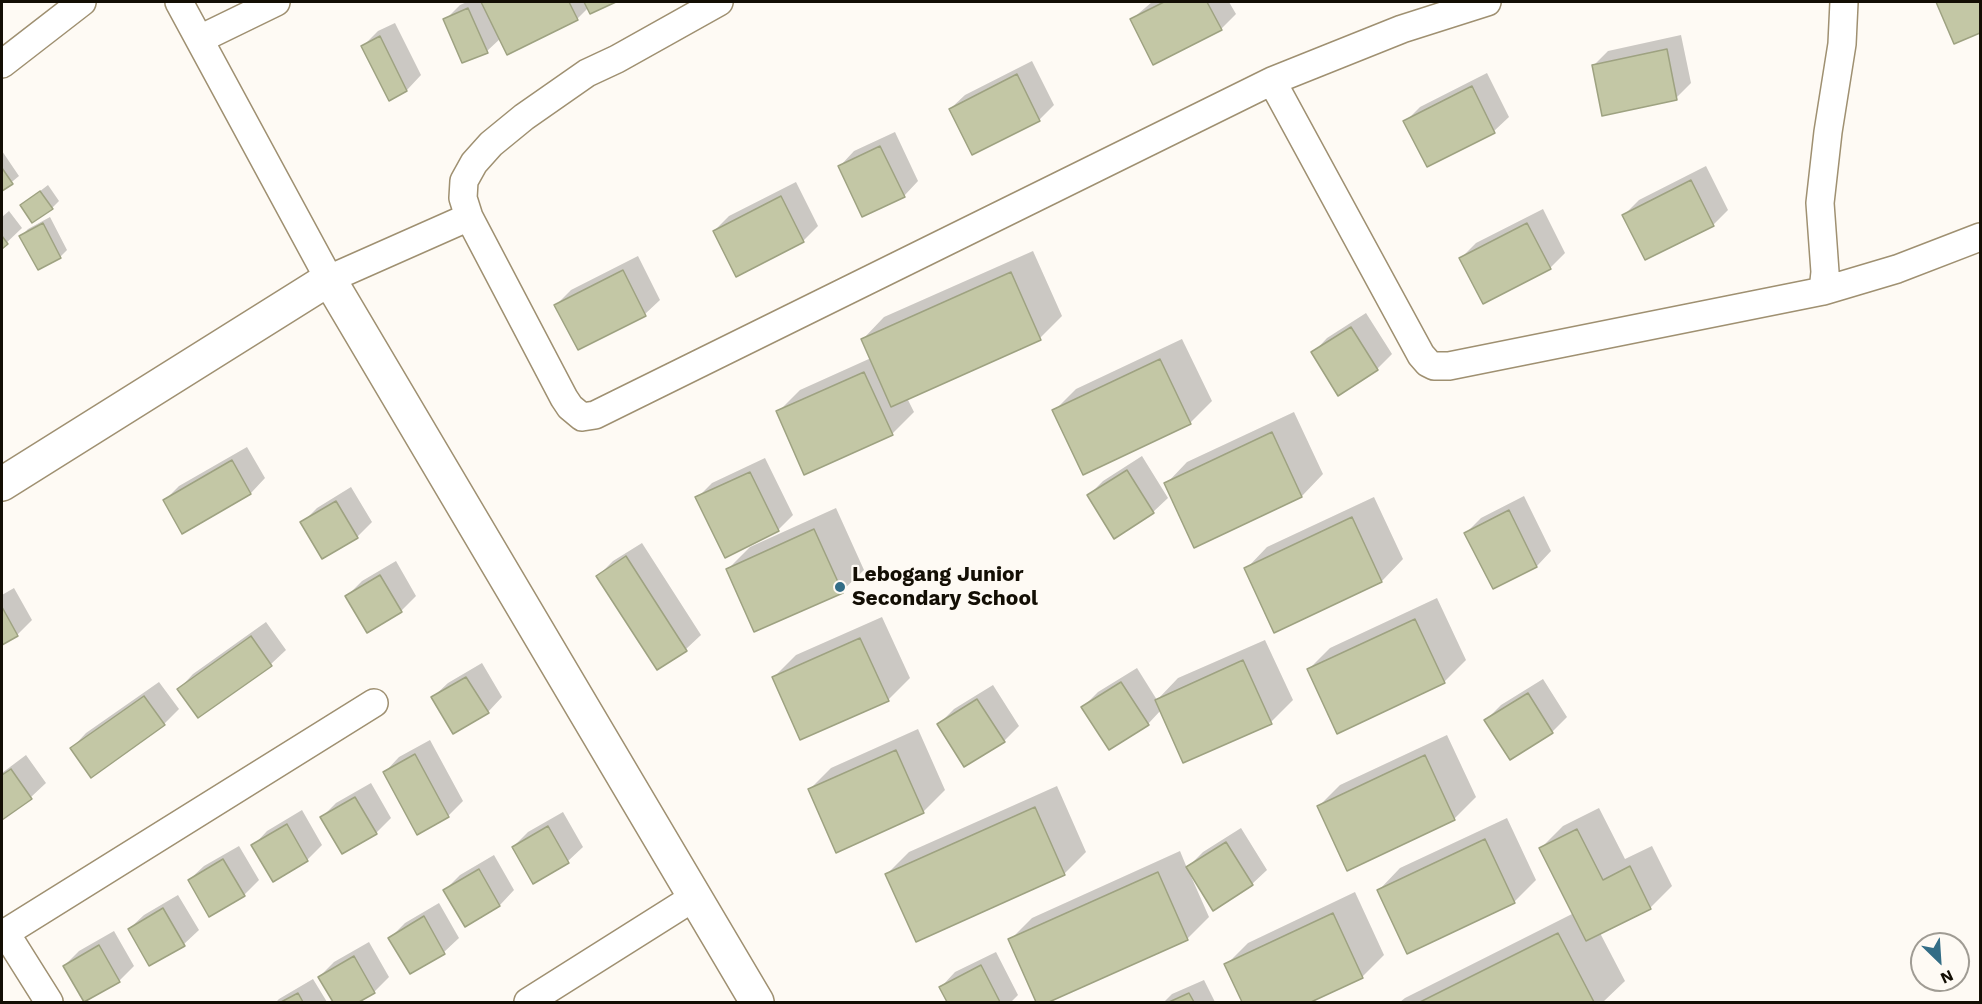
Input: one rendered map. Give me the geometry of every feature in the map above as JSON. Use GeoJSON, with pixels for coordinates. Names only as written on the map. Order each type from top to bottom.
{"type":"FeatureCollection","features":[{"type":"Feature","properties":{"kind":"street"},"geometry":{"type":"LineString","coordinates":[[2,64],[82,2]]}},
{"type":"Feature","properties":{"kind":"street"},"geometry":{"type":"LineString","coordinates":[[179,2],[328,279],[757,1002]]}},
{"type":"Feature","properties":{"kind":"street"},"geometry":{"type":"LineString","coordinates":[[200,39],[276,2]]}},
{"type":"Feature","properties":{"kind":"street"},"geometry":{"type":"LineString","coordinates":[[719,2],[617,59],[587,73],[524,117],[491,144],[474,163],[464,181],[463,198],[469,217],[564,398],[570,407],[582,417],[595,415],[1272,81],[1402,29],[1487,2]]}},
{"type":"Feature","properties":{"kind":"street"},"geometry":{"type":"LineString","coordinates":[[1823,291],[1825,272],[1820,203],[1828,132],[1842,44],[1844,2]]}},
{"type":"Feature","properties":{"kind":"street"},"geometry":{"type":"LineString","coordinates":[[1272,81],[1421,355],[1434,366],[1449,366],[1823,291],[1888,272],[1980,237]]}},
{"type":"Feature","properties":{"kind":"street"},"geometry":{"type":"LineString","coordinates":[[2,484],[328,279],[469,217]]}},
{"type":"Feature","properties":{"kind":"street"},"geometry":{"type":"LineString","coordinates":[[49,1002],[3,934],[374,703]]}},
{"type":"Feature","properties":{"kind":"street"},"geometry":{"type":"LineString","coordinates":[[528,1002],[696,896]]}},
{"type":"Feature","properties":{"kind":"building"},"geometry":{"type":"Polygon","coordinates":[[[481,2],[569,2],[578,20],[507,55],[481,2]]]}},
{"type":"Feature","properties":{"kind":"building"},"geometry":{"type":"Polygon","coordinates":[[[584,2],[616,2],[590,14],[584,2]]]}},
{"type":"Feature","properties":{"kind":"building"},"geometry":{"type":"Polygon","coordinates":[[[1164,2],[1207,2],[1222,30],[1153,65],[1130,19],[1164,2]]]}},
{"type":"Feature","properties":{"kind":"building"},"geometry":{"type":"Polygon","coordinates":[[[1936,2],[1980,2],[1980,33],[1954,44],[1936,2]]]}},
{"type":"Feature","properties":{"kind":"building"},"geometry":{"type":"Polygon","coordinates":[[[468,8],[488,53],[462,63],[443,19],[468,8]]]}},
{"type":"Feature","properties":{"kind":"building"},"geometry":{"type":"Polygon","coordinates":[[[380,36],[407,91],[389,101],[361,46],[380,36]]]}},
{"type":"Feature","properties":{"kind":"building"},"geometry":{"type":"Polygon","coordinates":[[[1667,49],[1677,100],[1602,116],[1592,65],[1667,49]]]}},
{"type":"Feature","properties":{"kind":"building"},"geometry":{"type":"Polygon","coordinates":[[[1017,74],[1040,121],[972,155],[949,109],[1017,74]]]}},
{"type":"Feature","properties":{"kind":"building"},"geometry":{"type":"Polygon","coordinates":[[[1472,86],[1495,133],[1427,167],[1403,121],[1472,86]]]}},
{"type":"Feature","properties":{"kind":"building"},"geometry":{"type":"Polygon","coordinates":[[[880,146],[905,197],[862,217],[838,166],[880,146]]]}},
{"type":"Feature","properties":{"kind":"building"},"geometry":{"type":"Polygon","coordinates":[[[2,168],[13,184],[2,191],[2,168]]]}},
{"type":"Feature","properties":{"kind":"building"},"geometry":{"type":"Polygon","coordinates":[[[1691,180],[1714,226],[1645,260],[1622,215],[1691,180]]]}},
{"type":"Feature","properties":{"kind":"building"},"geometry":{"type":"Polygon","coordinates":[[[40,191],[53,209],[32,223],[20,205],[40,191]]]}},
{"type":"Feature","properties":{"kind":"building"},"geometry":{"type":"Polygon","coordinates":[[[781,196],[804,242],[736,277],[713,231],[781,196]]]}},
{"type":"Feature","properties":{"kind":"building"},"geometry":{"type":"Polygon","coordinates":[[[43,223],[61,258],[38,270],[19,236],[43,223]]]}},
{"type":"Feature","properties":{"kind":"building"},"geometry":{"type":"Polygon","coordinates":[[[1527,223],[1551,269],[1483,304],[1459,258],[1527,223]]]}},
{"type":"Feature","properties":{"kind":"building"},"geometry":{"type":"Polygon","coordinates":[[[2,236],[8,244],[2,249],[2,236]]]}},
{"type":"Feature","properties":{"kind":"building"},"geometry":{"type":"Polygon","coordinates":[[[623,270],[646,316],[578,350],[554,305],[623,270]]]}},
{"type":"Feature","properties":{"kind":"building"},"geometry":{"type":"Polygon","coordinates":[[[1011,272],[1041,340],[891,407],[861,339],[1011,272]]]}},
{"type":"Feature","properties":{"kind":"building"},"geometry":{"type":"Polygon","coordinates":[[[1351,327],[1378,370],[1338,396],[1311,352],[1351,327]]]}},
{"type":"Feature","properties":{"kind":"building"},"geometry":{"type":"Polygon","coordinates":[[[1160,359],[1191,424],[1083,475],[1052,410],[1160,359]]]}},
{"type":"Feature","properties":{"kind":"building"},"geometry":{"type":"Polygon","coordinates":[[[864,372],[893,435],[804,475],[776,411],[864,372]]]}},
{"type":"Feature","properties":{"kind":"building"},"geometry":{"type":"Polygon","coordinates":[[[1272,432],[1302,497],[1194,548],[1164,483],[1272,432]]]}},
{"type":"Feature","properties":{"kind":"building"},"geometry":{"type":"Polygon","coordinates":[[[232,460],[251,494],[182,534],[163,500],[232,460]]]}},
{"type":"Feature","properties":{"kind":"building"},"geometry":{"type":"Polygon","coordinates":[[[1127,470],[1154,513],[1114,539],[1087,495],[1127,470]]]}},
{"type":"Feature","properties":{"kind":"building"},"geometry":{"type":"Polygon","coordinates":[[[750,472],[779,531],[725,558],[695,497],[750,472]]]}},
{"type":"Feature","properties":{"kind":"building"},"geometry":{"type":"Polygon","coordinates":[[[336,501],[358,538],[322,559],[300,522],[336,501]]]}},
{"type":"Feature","properties":{"kind":"building"},"geometry":{"type":"Polygon","coordinates":[[[1509,510],[1537,567],[1493,589],[1464,533],[1509,510]]]}},
{"type":"Feature","properties":{"kind":"building"},"geometry":{"type":"Polygon","coordinates":[[[1352,517],[1382,582],[1274,633],[1244,568],[1352,517]]]}},
{"type":"Feature","properties":{"kind":"building"},"geometry":{"type":"Polygon","coordinates":[[[814,529],[843,593],[754,632],[726,569],[814,529]]]}},
{"type":"Feature","properties":{"kind":"building"},"geometry":{"type":"Polygon","coordinates":[[[626,556],[687,651],[657,670],[596,576],[626,556]]]}},
{"type":"Feature","properties":{"kind":"building"},"geometry":{"type":"Polygon","coordinates":[[[380,575],[402,612],[367,633],[345,596],[380,575]]]}},
{"type":"Feature","properties":{"kind":"building"},"geometry":{"type":"Polygon","coordinates":[[[2,607],[18,636],[2,645],[2,607]]]}},
{"type":"Feature","properties":{"kind":"building"},"geometry":{"type":"Polygon","coordinates":[[[1415,619],[1445,683],[1337,734],[1307,669],[1415,619]]]}},
{"type":"Feature","properties":{"kind":"building"},"geometry":{"type":"Polygon","coordinates":[[[251,636],[272,666],[198,718],[177,689],[251,636]]]}},
{"type":"Feature","properties":{"kind":"building"},"geometry":{"type":"Polygon","coordinates":[[[860,638],[889,701],[800,740],[772,677],[860,638]]]}},
{"type":"Feature","properties":{"kind":"building"},"geometry":{"type":"Polygon","coordinates":[[[1243,660],[1272,724],[1183,763],[1155,700],[1243,660]]]}},
{"type":"Feature","properties":{"kind":"building"},"geometry":{"type":"Polygon","coordinates":[[[466,677],[489,713],[453,734],[431,697],[466,677]]]}},
{"type":"Feature","properties":{"kind":"building"},"geometry":{"type":"Polygon","coordinates":[[[1121,682],[1149,725],[1109,750],[1081,707],[1121,682]]]}},
{"type":"Feature","properties":{"kind":"building"},"geometry":{"type":"Polygon","coordinates":[[[1528,693],[1553,733],[1510,760],[1484,720],[1528,693]]]}},
{"type":"Feature","properties":{"kind":"building"},"geometry":{"type":"Polygon","coordinates":[[[144,696],[165,725],[91,778],[70,748],[144,696]]]}},
{"type":"Feature","properties":{"kind":"building"},"geometry":{"type":"Polygon","coordinates":[[[977,699],[1005,742],[964,767],[937,724],[977,699]]]}},
{"type":"Feature","properties":{"kind":"building"},"geometry":{"type":"Polygon","coordinates":[[[896,750],[924,813],[836,853],[808,789],[896,750]]]}},
{"type":"Feature","properties":{"kind":"building"},"geometry":{"type":"Polygon","coordinates":[[[415,754],[449,817],[417,835],[383,772],[415,754]]]}},
{"type":"Feature","properties":{"kind":"building"},"geometry":{"type":"Polygon","coordinates":[[[1425,755],[1455,820],[1347,871],[1317,806],[1425,755]]]}},
{"type":"Feature","properties":{"kind":"building"},"geometry":{"type":"Polygon","coordinates":[[[11,769],[32,799],[2,820],[2,775],[11,769]]]}},
{"type":"Feature","properties":{"kind":"building"},"geometry":{"type":"Polygon","coordinates":[[[355,797],[377,834],[342,854],[320,817],[355,797]]]}},
{"type":"Feature","properties":{"kind":"building"},"geometry":{"type":"Polygon","coordinates":[[[1035,807],[1065,875],[916,942],[885,874],[1035,807]]]}},
{"type":"Feature","properties":{"kind":"building"},"geometry":{"type":"Polygon","coordinates":[[[287,824],[308,861],[273,882],[251,845],[287,824]]]}},
{"type":"Feature","properties":{"kind":"building"},"geometry":{"type":"Polygon","coordinates":[[[548,826],[569,863],[533,884],[512,847],[548,826]]]}},
{"type":"Feature","properties":{"kind":"building"},"geometry":{"type":"Polygon","coordinates":[[[1577,829],[1603,880],[1630,866],[1651,909],[1586,941],[1539,848],[1577,829]]]}},
{"type":"Feature","properties":{"kind":"building"},"geometry":{"type":"Polygon","coordinates":[[[1485,839],[1515,903],[1407,954],[1377,890],[1485,839]]]}},
{"type":"Feature","properties":{"kind":"building"},"geometry":{"type":"Polygon","coordinates":[[[1226,842],[1253,885],[1213,911],[1186,867],[1226,842]]]}},
{"type":"Feature","properties":{"kind":"building"},"geometry":{"type":"Polygon","coordinates":[[[223,859],[245,896],[209,917],[188,880],[223,859]]]}},
{"type":"Feature","properties":{"kind":"building"},"geometry":{"type":"Polygon","coordinates":[[[479,869],[500,906],[465,927],[443,890],[479,869]]]}},
{"type":"Feature","properties":{"kind":"building"},"geometry":{"type":"Polygon","coordinates":[[[1158,872],[1188,940],[1049,1002],[1036,1002],[1008,939],[1158,872]]]}},
{"type":"Feature","properties":{"kind":"building"},"geometry":{"type":"Polygon","coordinates":[[[163,908],[185,946],[149,966],[128,929],[163,908]]]}},
{"type":"Feature","properties":{"kind":"building"},"geometry":{"type":"Polygon","coordinates":[[[1333,913],[1363,978],[1311,1002],[1242,1002],[1224,964],[1333,913]]]}},
{"type":"Feature","properties":{"kind":"building"},"geometry":{"type":"Polygon","coordinates":[[[424,916],[445,954],[410,974],[388,938],[424,916]]]}},
{"type":"Feature","properties":{"kind":"building"},"geometry":{"type":"Polygon","coordinates":[[[1558,933],[1594,1002],[1420,1002],[1558,933]]]}},
{"type":"Feature","properties":{"kind":"building"},"geometry":{"type":"Polygon","coordinates":[[[99,945],[120,982],[84,1002],[63,966],[99,945]]]}},
{"type":"Feature","properties":{"kind":"building"},"geometry":{"type":"Polygon","coordinates":[[[354,956],[375,993],[359,1002],[333,1002],[318,977],[354,956]]]}},
{"type":"Feature","properties":{"kind":"building"},"geometry":{"type":"Polygon","coordinates":[[[981,965],[1000,1002],[947,1002],[939,987],[981,965]]]}},
{"type":"Feature","properties":{"kind":"building"},"geometry":{"type":"Polygon","coordinates":[[[298,993],[303,1002],[281,1002],[298,993]]]}},
{"type":"Feature","properties":{"kind":"building"},"geometry":{"type":"Polygon","coordinates":[[[1189,993],[1194,1002],[1169,1002],[1189,993]]]}},
{"type":"Feature","properties":{"kind":"place","name":"Lebogang Junior Secondary School"},"geometry":{"type":"Point","coordinates":[840,587]}}]}
